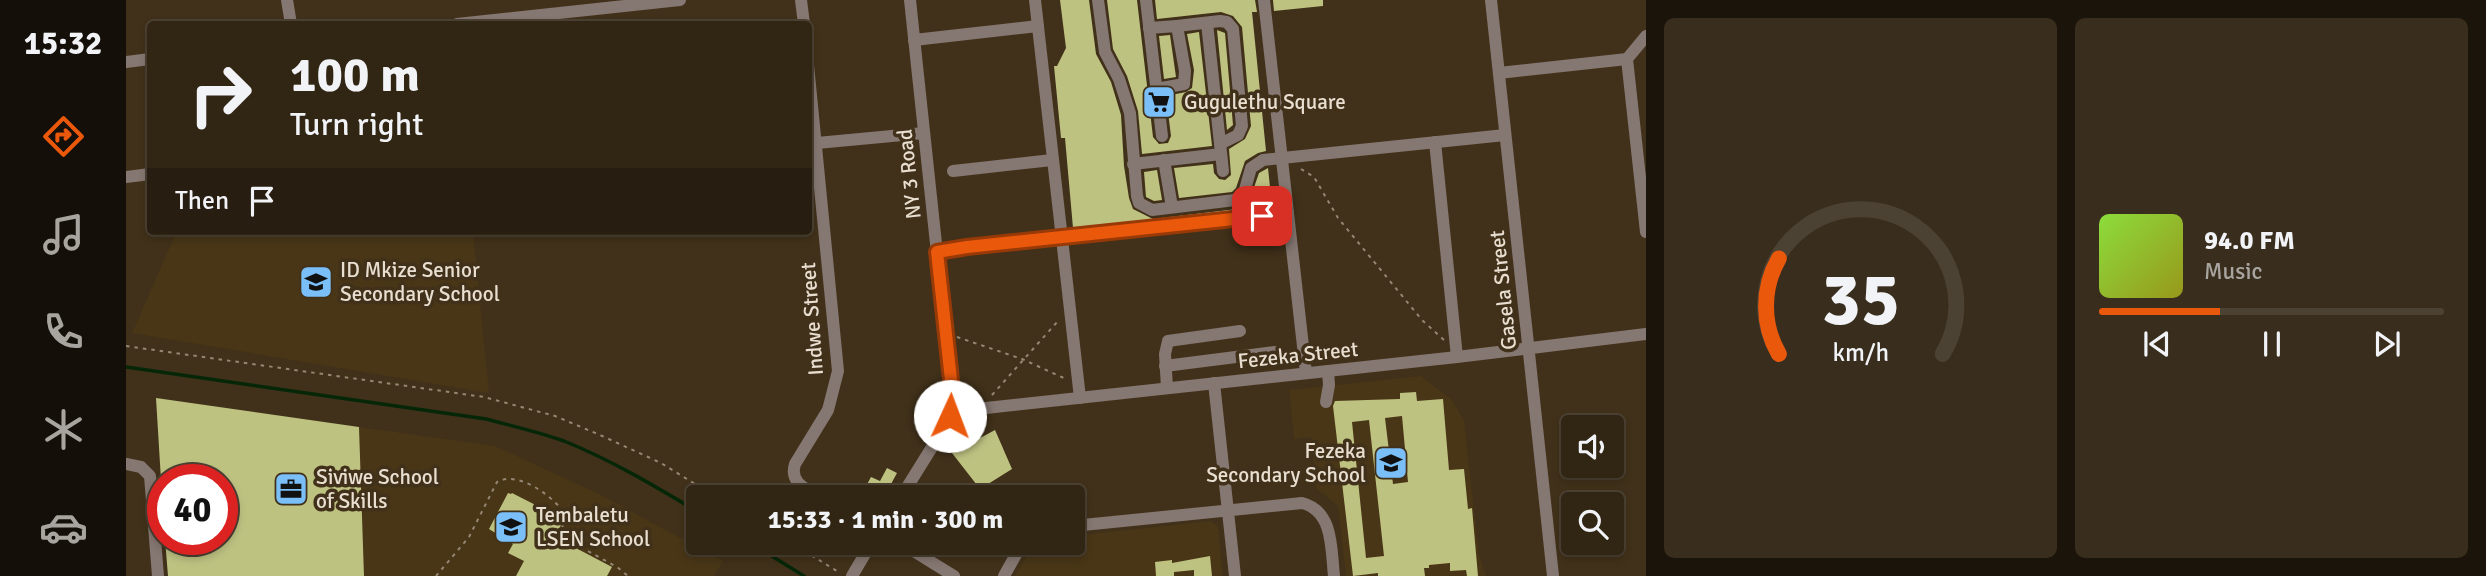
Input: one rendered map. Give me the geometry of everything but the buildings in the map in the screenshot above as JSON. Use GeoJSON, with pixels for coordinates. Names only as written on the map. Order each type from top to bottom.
{"type":"FeatureCollection","features":[{"type":"Feature","properties":{"kind":"street"},"geometry":{"type":"LineString","coordinates":[[287,0],[290,21]]}},
{"type":"Feature","properties":{"kind":"street"},"geometry":{"type":"LineString","coordinates":[[478,21],[598,4],[680,0]]}},
{"type":"Feature","properties":{"kind":"street"},"geometry":{"type":"LineString","coordinates":[[801,0],[804,21]]}},
{"type":"Feature","properties":{"kind":"street","name":"NY 3 Road"},"geometry":{"type":"LineString","coordinates":[[909,0],[953,409]]}},
{"type":"Feature","properties":{"kind":"street"},"geometry":{"type":"LineString","coordinates":[[1098,0],[1105,51],[1119,79],[1130,113],[1139,203],[1152,210],[1235,200],[1244,193],[1251,168],[1256,163],[1505,135]]}},
{"type":"Feature","properties":{"kind":"street"},"geometry":{"type":"LineString","coordinates":[[1146,0],[1162,136]]}},
{"type":"Feature","properties":{"kind":"street"},"geometry":{"type":"LineString","coordinates":[[1264,0],[1306,373]]}},
{"type":"Feature","properties":{"kind":"street","name":"Gasela Street"},"geometry":{"type":"LineString","coordinates":[[1491,0],[1553,576]]}},
{"type":"Feature","properties":{"kind":"street"},"geometry":{"type":"LineString","coordinates":[[1037,2],[1060,239],[1080,398]]}},
{"type":"Feature","properties":{"kind":"street"},"geometry":{"type":"LineString","coordinates":[[1133,164],[1220,149],[1242,126],[1233,29],[1227,22],[1149,28]]}},
{"type":"Feature","properties":{"kind":"street"},"geometry":{"type":"LineString","coordinates":[[1207,23],[1223,171]]}},
{"type":"Feature","properties":{"kind":"street"},"geometry":{"type":"LineString","coordinates":[[914,40],[1038,26]]}},
{"type":"Feature","properties":{"kind":"street"},"geometry":{"type":"LineString","coordinates":[[1156,89],[1184,84],[1177,26]]}},
{"type":"Feature","properties":{"kind":"street"},"geometry":{"type":"LineString","coordinates":[[1646,36],[1628,59],[1646,232]]}},
{"type":"Feature","properties":{"kind":"street"},"geometry":{"type":"LineString","coordinates":[[126,62],[147,59]]}},
{"type":"Feature","properties":{"kind":"street"},"geometry":{"type":"LineString","coordinates":[[1499,73],[1628,59]]}},
{"type":"Feature","properties":{"kind":"street","name":"Indwe Street"},"geometry":{"type":"LineString","coordinates":[[800,485],[793,475],[795,464],[828,410],[838,370],[815,193],[813,162],[817,143],[812,100]]}},
{"type":"Feature","properties":{"kind":"street"},"geometry":{"type":"LineString","coordinates":[[817,143],[924,133]]}},
{"type":"Feature","properties":{"kind":"street"},"geometry":{"type":"LineString","coordinates":[[1435,142],[1457,358]]}},
{"type":"Feature","properties":{"kind":"street"},"geometry":{"type":"LineString","coordinates":[[953,171],[1052,160]]}},
{"type":"Feature","properties":{"kind":"street"},"geometry":{"type":"LineString","coordinates":[[1164,160],[1172,207]]}},
{"type":"Feature","properties":{"kind":"street"},"geometry":{"type":"LineString","coordinates":[[126,177],[147,174]]}},
{"type":"Feature","properties":{"kind":"street"},"geometry":{"type":"LineString","coordinates":[[937,252],[1288,213]]}},
{"type":"Feature","properties":{"kind":"street"},"geometry":{"type":"LineString","coordinates":[[1167,388],[1165,348],[1168,341],[1240,331]]}},
{"type":"Feature","properties":{"kind":"street","name":"Fezeka Street"},"geometry":{"type":"LineString","coordinates":[[953,409],[1457,358],[1646,334]]}},
{"type":"Feature","properties":{"kind":"street"},"geometry":{"type":"LineString","coordinates":[[1165,366],[1275,352]]}},
{"type":"Feature","properties":{"kind":"street"},"geometry":{"type":"LineString","coordinates":[[1326,402],[1328,371]]}},
{"type":"Feature","properties":{"kind":"street"},"geometry":{"type":"LineString","coordinates":[[1214,383],[1235,576]]}},
{"type":"Feature","properties":{"kind":"street"},"geometry":{"type":"LineString","coordinates":[[909,485],[941,434],[953,409]]}},
{"type":"Feature","properties":{"kind":"street"},"geometry":{"type":"LineString","coordinates":[[126,464],[141,467],[150,476],[158,576]]}},
{"type":"Feature","properties":{"kind":"street"},"geometry":{"type":"LineString","coordinates":[[1085,525],[1297,502],[1316,508],[1325,520],[1334,576]]}},
{"type":"Feature","properties":{"kind":"street"},"geometry":{"type":"LineString","coordinates":[[852,576],[864,555]]}},
{"type":"Feature","properties":{"kind":"street"},"geometry":{"type":"LineString","coordinates":[[920,555],[954,576]]}},
{"type":"Feature","properties":{"kind":"street"},"geometry":{"type":"LineString","coordinates":[[1004,576],[1016,555]]}},
{"type":"Feature","properties":{"kind":"path"},"geometry":{"type":"LineString","coordinates":[[1297,166],[1314,177],[1338,218],[1422,320],[1448,343]]}},
{"type":"Feature","properties":{"kind":"path"},"geometry":{"type":"LineString","coordinates":[[987,401],[1069,309]]}},
{"type":"Feature","properties":{"kind":"path"},"geometry":{"type":"LineString","coordinates":[[956,336],[1022,359],[1072,383]]}},
{"type":"Feature","properties":{"kind":"path"},"geometry":{"type":"LineString","coordinates":[[126,346],[484,397],[555,416],[662,463],[697,485]]}},
{"type":"Feature","properties":{"kind":"path"},"geometry":{"type":"LineString","coordinates":[[436,576],[469,537],[496,482],[508,478],[519,480],[557,504],[566,514],[561,531],[564,538],[617,567],[628,576]]}},
{"type":"Feature","properties":{"kind":"path"},"geometry":{"type":"LineString","coordinates":[[810,555],[843,576]]}},
{"type":"Feature","properties":{"kind":"shaded area","name":"ID Mkize Senior Secondary School"},"geometry":{"type":"Polygon","coordinates":[[[175,235],[473,235],[489,393],[132,333],[175,235]]]}},
{"type":"Feature","properties":{"kind":"shaded area","name":"Fezeka Secondary School"},"geometry":{"type":"Polygon","coordinates":[[[1421,376],[1452,400],[1464,421],[1479,555],[1486,576],[1346,576],[1338,506],[1316,488],[1311,437],[1294,439],[1289,390],[1421,376]]]}},
{"type":"Feature","properties":{"kind":"shaded area","name":"Tembaletu LSEN School"},"geometry":{"type":"Polygon","coordinates":[[[359,427],[495,446],[599,494],[686,541],[686,555],[712,555],[723,561],[714,576],[364,576],[359,427]]]}},
{"type":"Feature","properties":{"kind":"shaded area"},"geometry":{"type":"Polygon","coordinates":[[[1211,521],[1218,527],[1223,576],[1015,576],[1027,555],[1085,555],[1085,535],[1211,521]]]}},
{"type":"Feature","properties":{"kind":"waterway"},"geometry":{"type":"LineString","coordinates":[[126,367],[486,419],[581,448],[686,505]]}},
{"type":"Feature","properties":{"kind":"waterway"},"geometry":{"type":"LineString","coordinates":[[770,555],[804,576]]}},
{"type":"Feature","properties":{"kind":"place","name":"Gugulethu Square"},"geometry":{"type":"Point","coordinates":[1159,102]}},
{"type":"Feature","properties":{"kind":"place","name":"ID Mkize Senior Secondary School"},"geometry":{"type":"Point","coordinates":[316,282]}},
{"type":"Feature","properties":{"kind":"place","name":"Fezeka Secondary School"},"geometry":{"type":"Point","coordinates":[1391,463]}},
{"type":"Feature","properties":{"kind":"place","name":"Siviwe School of Skills"},"geometry":{"type":"Point","coordinates":[291,489]}},
{"type":"Feature","properties":{"kind":"place","name":"Tembaletu LSEN School"},"geometry":{"type":"Point","coordinates":[511,527]}},
{"type":"Feature","properties":{"kind":"route"},"geometry":{"type":"LineString","coordinates":[[950,416],[953,398],[937,252],[1262,216]]}}]}
